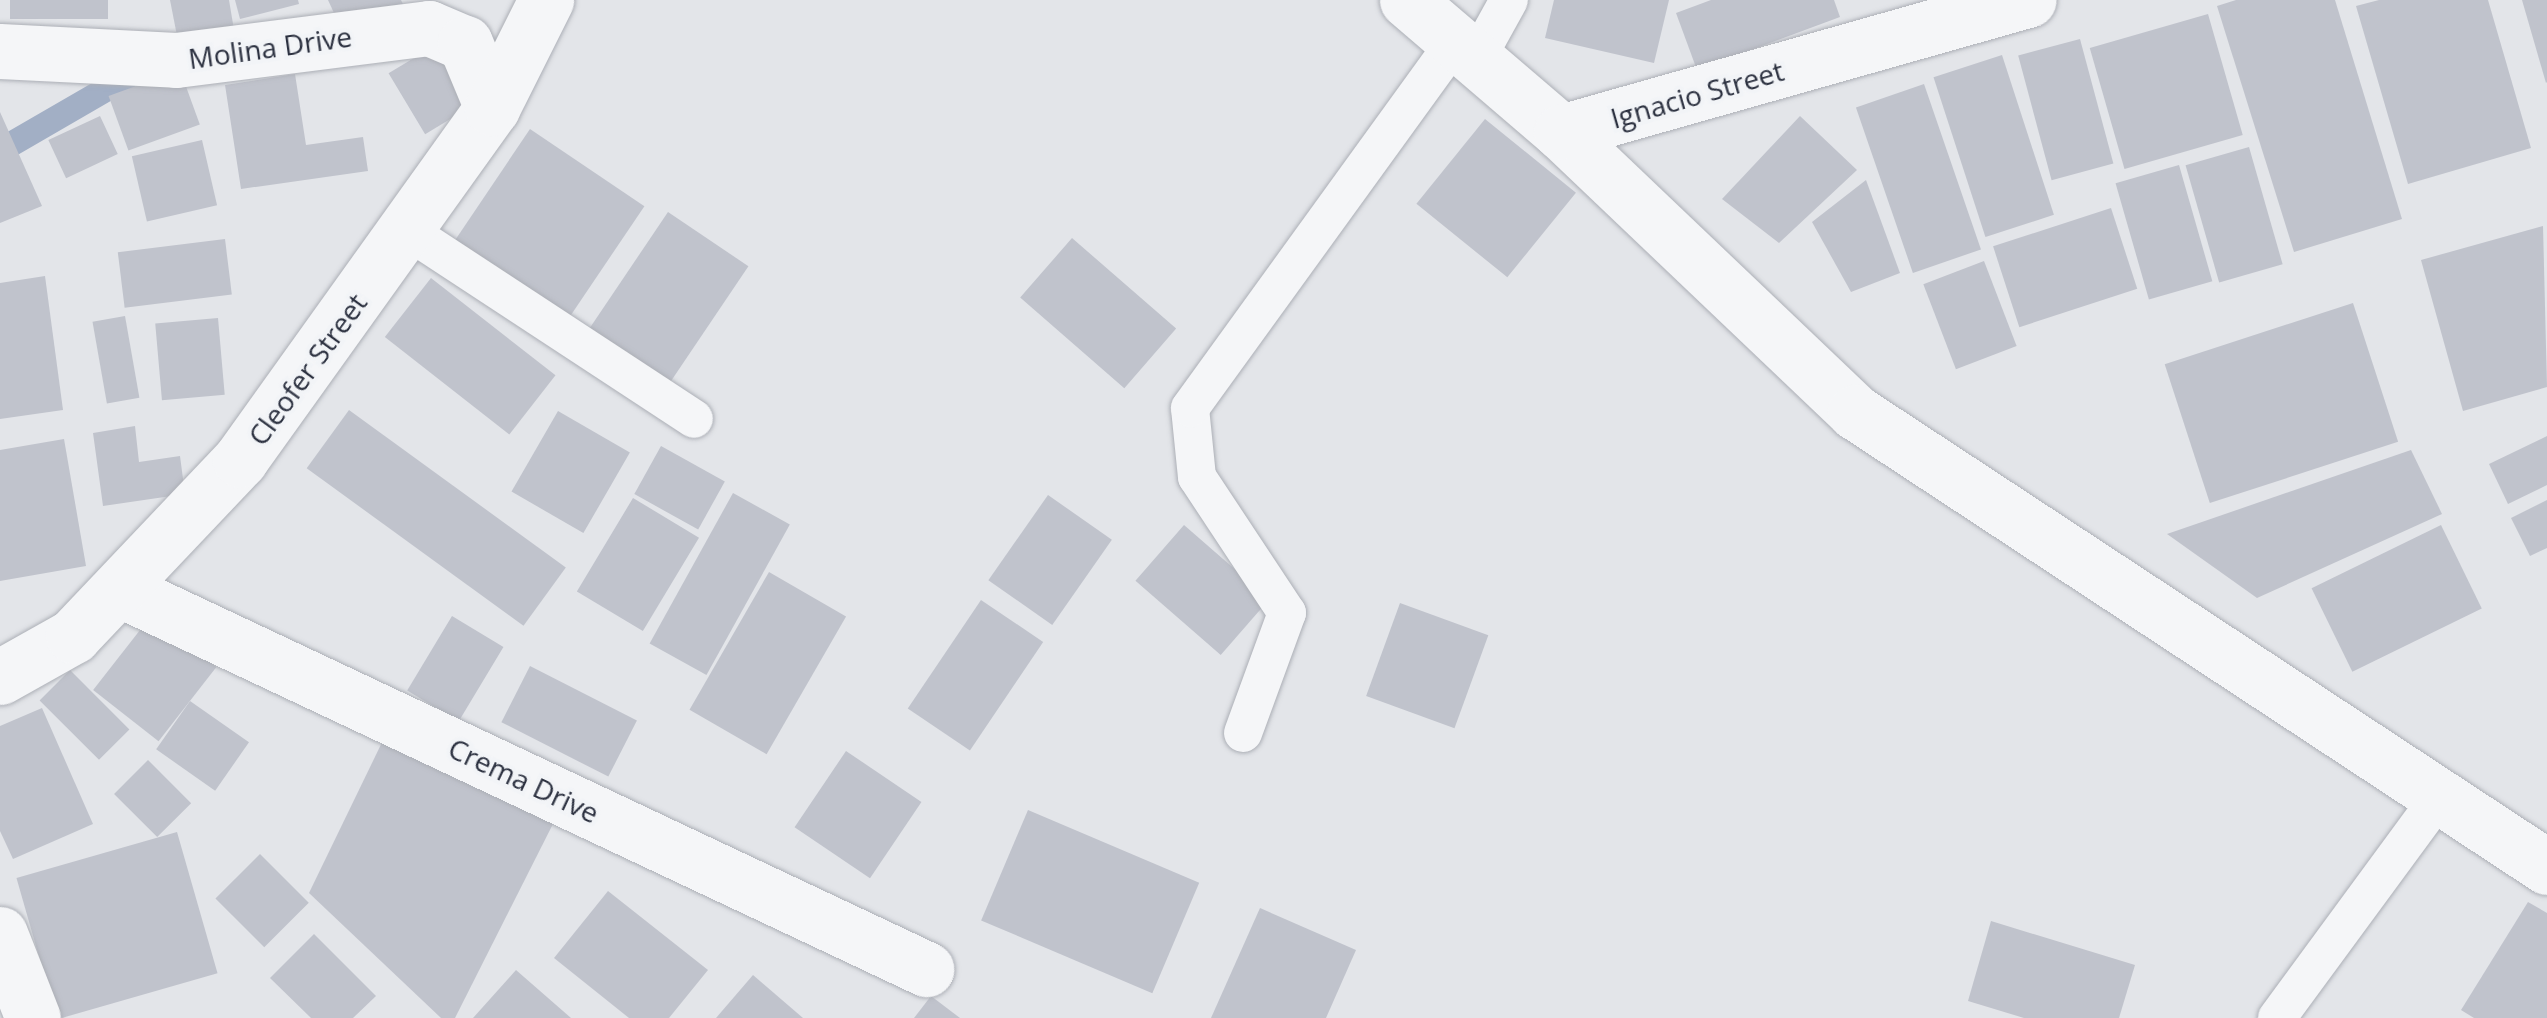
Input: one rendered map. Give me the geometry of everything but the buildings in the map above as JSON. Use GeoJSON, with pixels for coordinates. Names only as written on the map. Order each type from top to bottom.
{"type":"FeatureCollection","features":[{"type":"Feature","properties":{"kind":"street","name":"Cleofer Street"},"geometry":{"type":"LineString","coordinates":[[0,677],[74,636],[123,591],[240,460],[408,231],[492,108],[546,0]]}},
{"type":"Feature","properties":{"kind":"street"},"geometry":{"type":"LineString","coordinates":[[1406,0],[1561,132],[1855,412],[2547,867]]}},
{"type":"Feature","properties":{"kind":"street","name":"Ignacio Street"},"geometry":{"type":"LineString","coordinates":[[1561,132],[2030,0]]}},
{"type":"Feature","properties":{"kind":"street","name":"Molina Drive"},"geometry":{"type":"LineString","coordinates":[[0,51],[176,60],[429,28],[465,43],[492,108]]}},
{"type":"Feature","properties":{"kind":"street","name":"Crema Drive"},"geometry":{"type":"LineString","coordinates":[[123,591],[926,969]]}},
{"type":"Feature","properties":{"kind":"street"},"geometry":{"type":"LineString","coordinates":[[0,934],[33,1018]]}},
{"type":"Feature","properties":{"kind":"lane"},"geometry":{"type":"LineString","coordinates":[[1242,734],[1287,613],[1197,477],[1190,408],[1466,49],[1509,0]]}},
{"type":"Feature","properties":{"kind":"lane"},"geometry":{"type":"LineString","coordinates":[[408,231],[694,419]]}},
{"type":"Feature","properties":{"kind":"lane"},"geometry":{"type":"LineString","coordinates":[[2277,1018],[2440,796]]}},
{"type":"Feature","properties":{"kind":"waterway"},"geometry":{"type":"LineString","coordinates":[[0,150],[143,67]]}}]}
